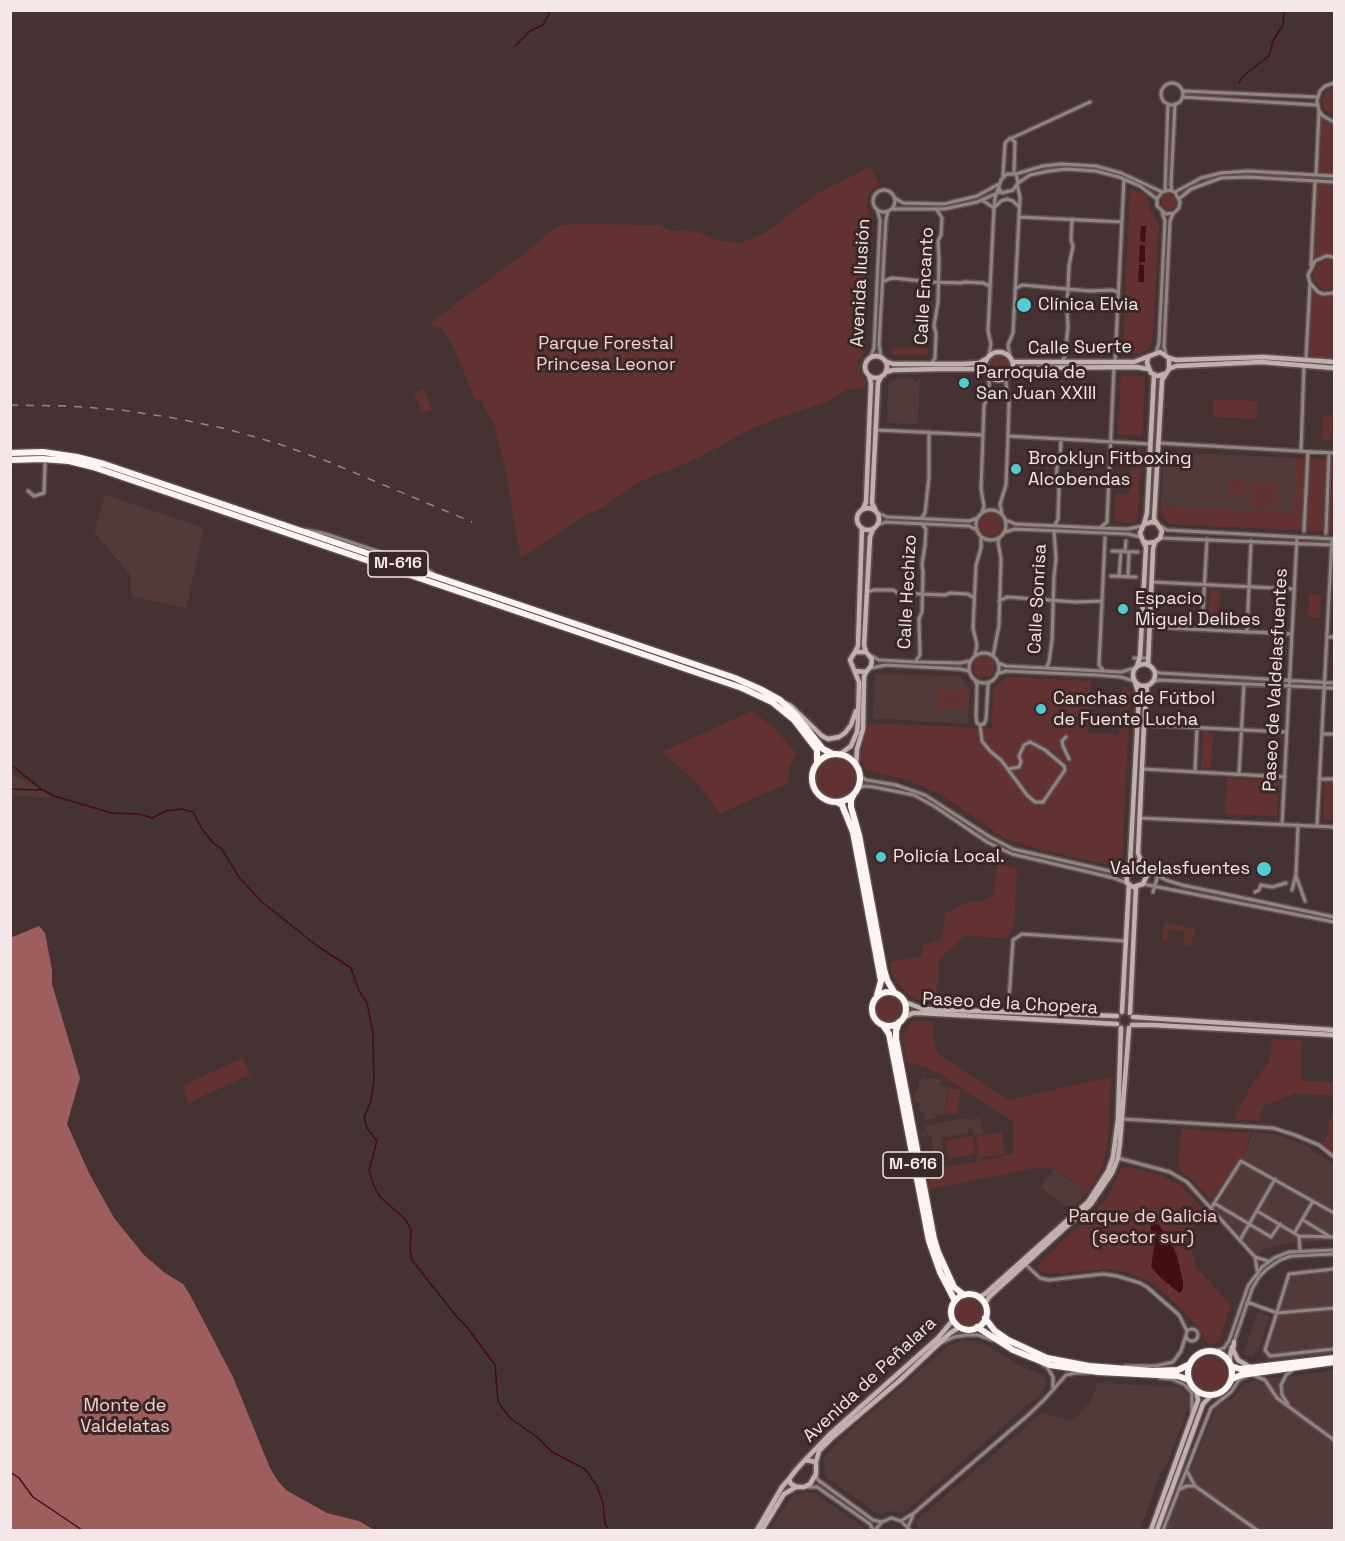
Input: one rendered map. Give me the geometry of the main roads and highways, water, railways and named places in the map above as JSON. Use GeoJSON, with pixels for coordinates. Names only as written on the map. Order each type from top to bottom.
{"type":"FeatureCollection","features":[{"type":"Feature","properties":{"kind":"highway","name":"M-616"},"geometry":{"type":"LineString","coordinates":[[10,453],[43,452],[104,464],[735,678],[780,700],[796,715],[823,749],[846,757],[856,766]]}},
{"type":"Feature","properties":{"kind":"highway","name":"M-616"},"geometry":{"type":"LineString","coordinates":[[10,460],[69,461],[93,467],[742,688],[772,702],[794,720],[817,750],[817,763],[812,778],[816,793],[842,806],[853,832],[880,981],[872,1004],[872,1014],[889,1034],[929,1241],[937,1265],[955,1301]]}},
{"type":"Feature","properties":{"kind":"highway"},"geometry":{"type":"LineString","coordinates":[[817,763],[827,756],[836,755]]}},
{"type":"Feature","properties":{"kind":"highway"},"geometry":{"type":"LineString","coordinates":[[856,766],[859,775],[856,791],[850,800],[859,835],[884,969],[894,992],[905,1002]]}},
{"type":"Feature","properties":{"kind":"highway"},"geometry":{"type":"LineString","coordinates":[[837,802],[846,800],[856,791]]}},
{"type":"Feature","properties":{"kind":"highway"},"geometry":{"type":"LineString","coordinates":[[877,995],[882,992],[894,992]]}},
{"type":"Feature","properties":{"kind":"highway","name":"M-616"},"geometry":{"type":"LineString","coordinates":[[905,1002],[905,1013],[896,1031],[896,1039],[934,1239],[954,1287],[964,1295]]}},
{"type":"Feature","properties":{"kind":"highway"},"geometry":{"type":"LineString","coordinates":[[883,1025],[894,1025],[901,1020]]}},
{"type":"Feature","properties":{"kind":"highway"},"geometry":{"type":"LineString","coordinates":[[986,1318],[977,1327],[968,1329],[960,1327],[953,1320],[951,1310],[955,1301],[964,1295],[972,1294],[979,1297],[985,1304],[986,1318],[995,1331],[1022,1348],[1047,1358],[1089,1366],[1178,1370],[1190,1364],[1200,1353],[1215,1351],[1231,1365],[1252,1371],[1296,1368],[1335,1360]]}},
{"type":"Feature","properties":{"kind":"highway"},"geometry":{"type":"LineString","coordinates":[[977,1327],[1030,1358],[1063,1368],[1178,1376],[1189,1380],[1196,1390],[1212,1395],[1224,1390],[1232,1380],[1252,1371],[1335,1360]]}},
{"type":"Feature","properties":{"kind":"highway"},"geometry":{"type":"LineString","coordinates":[[1189,1380],[1190,1364]]}},
{"type":"Feature","properties":{"kind":"highway"},"geometry":{"type":"LineString","coordinates":[[1231,1365],[1232,1380]]}},
{"type":"Feature","properties":{"kind":"main road"},"geometry":{"type":"LineString","coordinates":[[836,755],[848,750],[854,739],[858,703],[859,682],[850,660],[858,646],[862,528],[857,516],[866,502],[871,382],[865,366],[870,358],[883,359],[893,364],[975,363],[1000,352],[1011,360],[1012,371],[1002,380],[989,377],[985,372],[975,369],[893,370],[886,372],[878,383],[872,503],[879,519],[870,537],[864,645],[872,662],[864,677],[863,729],[857,749],[856,766]]}},
{"type":"Feature","properties":{"kind":"main road"},"geometry":{"type":"LineString","coordinates":[[1130,864],[1139,695],[1133,673],[1140,657],[1146,547],[1142,539],[1143,525],[1147,518],[1152,444],[1154,375],[1148,369],[1148,358],[1156,353],[1176,360],[1263,357],[1335,368]]}},
{"type":"Feature","properties":{"kind":"main road"},"geometry":{"type":"LineString","coordinates":[[1167,356],[1169,369]]}},
{"type":"Feature","properties":{"kind":"main road"},"geometry":{"type":"LineString","coordinates":[[985,372],[987,358]]}},
{"type":"Feature","properties":{"kind":"main road","name":"Calle Suerte"},"geometry":{"type":"LineString","coordinates":[[1012,371],[1023,368],[1115,365],[1148,358]]}},
{"type":"Feature","properties":{"kind":"main road"},"geometry":{"type":"LineString","coordinates":[[883,359],[886,372]]}},
{"type":"Feature","properties":{"kind":"main road","name":"Calle Suerte"},"geometry":{"type":"LineString","coordinates":[[1011,360],[1115,365],[1148,369]]}},
{"type":"Feature","properties":{"kind":"main road"},"geometry":{"type":"LineString","coordinates":[[1128,884],[1136,887],[1143,884],[1147,877],[1147,869],[1138,853],[1139,818],[1144,725],[1154,671],[1148,664],[1147,658],[1153,549],[1162,531],[1154,519],[1164,374],[1176,366],[1222,363],[1335,362]]}},
{"type":"Feature","properties":{"kind":"main road"},"geometry":{"type":"LineString","coordinates":[[1154,375],[1164,374]]}},
{"type":"Feature","properties":{"kind":"main road"},"geometry":{"type":"LineString","coordinates":[[869,376],[881,377]]}},
{"type":"Feature","properties":{"kind":"main road"},"geometry":{"type":"LineString","coordinates":[[863,509],[869,507],[876,511]]}},
{"type":"Feature","properties":{"kind":"main road"},"geometry":{"type":"LineString","coordinates":[[1143,525],[1148,522],[1158,524]]}},
{"type":"Feature","properties":{"kind":"main road"},"geometry":{"type":"LineString","coordinates":[[862,528],[873,529]]}},
{"type":"Feature","properties":{"kind":"main road"},"geometry":{"type":"LineString","coordinates":[[1142,539],[1151,543],[1155,542]]}},
{"type":"Feature","properties":{"kind":"main road"},"geometry":{"type":"LineString","coordinates":[[855,652],[868,654]]}},
{"type":"Feature","properties":{"kind":"main road"},"geometry":{"type":"LineString","coordinates":[[1136,667],[1148,664]]}},
{"type":"Feature","properties":{"kind":"main road"},"geometry":{"type":"LineString","coordinates":[[855,671],[868,670]]}},
{"type":"Feature","properties":{"kind":"main road"},"geometry":{"type":"LineString","coordinates":[[1134,681],[1143,686],[1150,684]]}},
{"type":"Feature","properties":{"kind":"main road"},"geometry":{"type":"LineString","coordinates":[[780,700],[791,706],[828,739],[839,737],[849,728],[858,703]]}},
{"type":"Feature","properties":{"kind":"main road"},"geometry":{"type":"LineString","coordinates":[[1120,1119],[1119,1014],[1127,941],[1128,884],[1126,870],[1130,864],[1141,861]]}},
{"type":"Feature","properties":{"kind":"main road"},"geometry":{"type":"LineString","coordinates":[[985,1304],[989,1297],[1088,1202],[1116,1157],[1127,1034],[1131,1027],[1132,1015],[1136,887]]}},
{"type":"Feature","properties":{"kind":"main road","name":"Paseo de la Chopera"},"geometry":{"type":"LineString","coordinates":[[905,1002],[923,1009],[1132,1015]]}},
{"type":"Feature","properties":{"kind":"main road","name":"Paseo de la Chopera"},"geometry":{"type":"LineString","coordinates":[[901,1020],[913,1013],[921,1013],[1131,1027]]}},
{"type":"Feature","properties":{"kind":"main road"},"geometry":{"type":"LineString","coordinates":[[1132,1015],[1335,1030]]}},
{"type":"Feature","properties":{"kind":"main road"},"geometry":{"type":"LineString","coordinates":[[1131,1027],[1153,1025],[1335,1035]]}},
{"type":"Feature","properties":{"kind":"main road"},"geometry":{"type":"LineString","coordinates":[[979,1297],[986,1294],[1024,1263]]}},
{"type":"Feature","properties":{"kind":"main road","name":"Avenida de Peñalara"},"geometry":{"type":"LineString","coordinates":[[789,1479],[829,1435],[943,1334],[953,1320]]}},
{"type":"Feature","properties":{"kind":"main road","name":"Avenida de Peñalara"},"geometry":{"type":"LineString","coordinates":[[816,1462],[819,1451],[832,1437],[960,1327]]}},
{"type":"Feature","properties":{"kind":"main road"},"geometry":{"type":"LineString","coordinates":[[1231,1365],[1230,1356],[1234,1342],[1233,1350],[1238,1360],[1252,1371]]}},
{"type":"Feature","properties":{"kind":"main road"},"geometry":{"type":"LineString","coordinates":[[1151,1530],[1189,1429],[1198,1400],[1196,1390]]}},
{"type":"Feature","properties":{"kind":"main road"},"geometry":{"type":"LineString","coordinates":[[1157,1530],[1203,1404],[1212,1395]]}},
{"type":"Feature","properties":{"kind":"main road"},"geometry":{"type":"LineString","coordinates":[[789,1479],[791,1484],[804,1487],[814,1480],[816,1462],[805,1460]]}},
{"type":"Feature","properties":{"kind":"main road"},"geometry":{"type":"LineString","coordinates":[[757,1530],[789,1479]]}},
{"type":"Feature","properties":{"kind":"main road"},"geometry":{"type":"LineString","coordinates":[[762,1530],[784,1494],[797,1486]]}},
{"type":"Feature","properties":{"kind":"waterway"},"geometry":{"type":"LineString","coordinates":[[515,46],[530,31],[543,25],[551,10]]}},
{"type":"Feature","properties":{"kind":"waterway"},"geometry":{"type":"LineString","coordinates":[[1239,83],[1243,76],[1269,56],[1273,41],[1283,25],[1284,10]]}},
{"type":"Feature","properties":{"kind":"waterway"},"geometry":{"type":"LineString","coordinates":[[14,767],[41,789]]}},
{"type":"Feature","properties":{"kind":"waterway"},"geometry":{"type":"LineString","coordinates":[[10,789],[43,790],[54,796],[112,813],[140,814],[152,818],[166,811],[182,809],[193,812],[202,829],[213,843],[222,849],[238,876],[261,901],[316,945],[351,968],[359,991],[367,1003],[373,1033],[374,1080],[371,1101],[364,1117],[367,1128],[377,1141],[369,1170],[374,1186],[380,1197],[405,1219],[411,1229],[412,1260],[495,1365],[498,1402],[510,1418],[537,1437],[552,1452],[585,1469],[597,1486],[603,1503],[605,1524],[609,1530]]}},
{"type":"Feature","properties":{"kind":"waterway"},"geometry":{"type":"LineString","coordinates":[[10,1472],[19,1478],[33,1497],[82,1530]]}},
{"type":"Feature","properties":{"kind":"railway"},"geometry":{"type":"LineString","coordinates":[[10,405],[121,410],[227,429],[329,462],[472,522]]}},
{"type":"Feature","properties":{"kind":"place","name":"Clínica Elvia"},"geometry":{"type":"Point","coordinates":[1024,305]}},
{"type":"Feature","properties":{"kind":"place","name":"Parroquia de San Juan XXIII"},"geometry":{"type":"Point","coordinates":[964,383]}},
{"type":"Feature","properties":{"kind":"place","name":"Brooklyn Fitboxing Alcobendas"},"geometry":{"type":"Point","coordinates":[1016,469]}},
{"type":"Feature","properties":{"kind":"place","name":"Espacio Miguel Delibes"},"geometry":{"type":"Point","coordinates":[1123,609]}},
{"type":"Feature","properties":{"kind":"place","name":"Canchas de Fútbol de Fuente Lucha"},"geometry":{"type":"Point","coordinates":[1041,709]}},
{"type":"Feature","properties":{"kind":"place","name":"Policía Local."},"geometry":{"type":"Point","coordinates":[881,857]}},
{"type":"Feature","properties":{"kind":"place","name":"Valdelasfuentes"},"geometry":{"type":"Point","coordinates":[1264,869]}},
{"type":"Feature","properties":{"kind":"park label","name":"Parque Forestal Princesa Leonor"},"geometry":{"type":"Point","coordinates":[606,354]}},
{"type":"Feature","properties":{"kind":"park label","name":"Parque de Galicia (sector sur)"},"geometry":{"type":"Point","coordinates":[1143,1227]}},
{"type":"Feature","properties":{"kind":"park label","name":"Monte de Valdelatas"},"geometry":{"type":"Point","coordinates":[125,1416]}}]}
